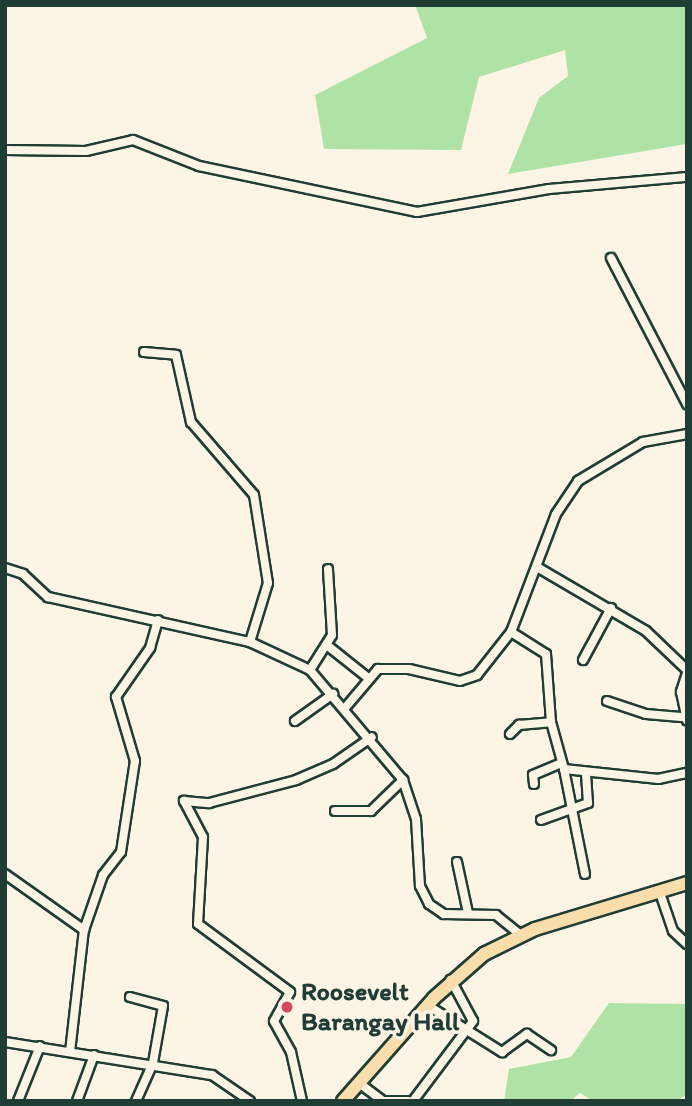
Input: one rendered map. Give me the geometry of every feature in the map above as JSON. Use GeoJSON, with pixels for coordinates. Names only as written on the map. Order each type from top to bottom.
{"type":"FeatureCollection","features":[{"type":"Feature","properties":{"kind":"highway"},"geometry":{"type":"LineString","coordinates":[[343,1101],[451,980],[521,935],[687,883]]}},
{"type":"Feature","properties":{"kind":"street"},"geometry":{"type":"LineString","coordinates":[[5,150],[86,151],[133,140],[199,166],[417,212],[549,189],[687,177]]}},
{"type":"Feature","properties":{"kind":"street"},"geometry":{"type":"LineString","coordinates":[[611,258],[687,404]]}},
{"type":"Feature","properties":{"kind":"street"},"geometry":{"type":"LineString","coordinates":[[144,352],[176,355],[191,422],[254,495],[268,583],[250,642]]}},
{"type":"Feature","properties":{"kind":"street"},"geometry":{"type":"LineString","coordinates":[[345,708],[367,677],[397,667],[468,680],[483,670],[512,632],[556,514],[578,481],[643,442],[687,434]]}},
{"type":"Feature","properties":{"kind":"street"},"geometry":{"type":"LineString","coordinates":[[537,567],[611,608],[646,631],[687,672],[681,692],[685,718],[646,714],[607,701]]}},
{"type":"Feature","properties":{"kind":"street"},"geometry":{"type":"LineString","coordinates":[[5,568],[23,574],[48,597],[250,642],[310,670],[372,737],[403,780],[416,819],[423,895],[444,914],[468,913],[507,919],[521,935]]}},
{"type":"Feature","properties":{"kind":"street"},"geometry":{"type":"LineString","coordinates":[[310,670],[328,646],[328,569]]}},
{"type":"Feature","properties":{"kind":"street"},"geometry":{"type":"LineString","coordinates":[[583,660],[611,608]]}},
{"type":"Feature","properties":{"kind":"street"},"geometry":{"type":"LineString","coordinates":[[70,1052],[84,930],[103,874],[121,852],[135,761],[116,697],[150,648],[158,620]]}},
{"type":"Feature","properties":{"kind":"street"},"geometry":{"type":"LineString","coordinates":[[512,632],[546,654],[551,722],[585,874]]}},
{"type":"Feature","properties":{"kind":"street"},"geometry":{"type":"LineString","coordinates":[[328,646],[367,677]]}},
{"type":"Feature","properties":{"kind":"street"},"geometry":{"type":"LineString","coordinates":[[295,721],[333,694]]}},
{"type":"Feature","properties":{"kind":"street"},"geometry":{"type":"LineString","coordinates":[[510,734],[519,725],[551,722]]}},
{"type":"Feature","properties":{"kind":"street"},"geometry":{"type":"LineString","coordinates":[[302,1101],[291,1052],[274,1021],[289,989],[198,924],[203,837],[184,801],[209,803],[296,780],[372,737]]}},
{"type":"Feature","properties":{"kind":"street"},"geometry":{"type":"LineString","coordinates":[[534,785],[533,775],[561,766],[586,772],[658,779],[687,773]]}},
{"type":"Feature","properties":{"kind":"street"},"geometry":{"type":"LineString","coordinates":[[541,820],[588,803],[586,772]]}},
{"type":"Feature","properties":{"kind":"street"},"geometry":{"type":"LineString","coordinates":[[335,811],[371,811],[403,780]]}},
{"type":"Feature","properties":{"kind":"street"},"geometry":{"type":"LineString","coordinates":[[457,862],[468,913]]}},
{"type":"Feature","properties":{"kind":"street"},"geometry":{"type":"LineString","coordinates":[[5,874],[84,930]]}},
{"type":"Feature","properties":{"kind":"street"},"geometry":{"type":"LineString","coordinates":[[659,890],[673,931],[687,944]]}},
{"type":"Feature","properties":{"kind":"street"},"geometry":{"type":"LineString","coordinates":[[359,1083],[384,1101],[411,1101],[473,1021],[451,980]]}},
{"type":"Feature","properties":{"kind":"street"},"geometry":{"type":"LineString","coordinates":[[130,997],[162,1004],[153,1063],[136,1101]]}},
{"type":"Feature","properties":{"kind":"street"},"geometry":{"type":"LineString","coordinates":[[427,1005],[505,1053],[527,1034],[551,1050]]}},
{"type":"Feature","properties":{"kind":"street"},"geometry":{"type":"LineString","coordinates":[[5,1042],[153,1063],[212,1075],[241,1091],[250,1101]]}},
{"type":"Feature","properties":{"kind":"street"},"geometry":{"type":"LineString","coordinates":[[18,1101],[40,1046]]}},
{"type":"Feature","properties":{"kind":"street"},"geometry":{"type":"LineString","coordinates":[[77,1101],[94,1055]]}},
{"type":"Feature","properties":{"kind":"street"},"geometry":{"type":"LineString","coordinates":[[233,1101],[241,1091]]}},
{"type":"Feature","properties":{"kind":"green space"},"geometry":{"type":"Polygon","coordinates":[[[415,5],[687,5],[687,144],[508,174],[539,98],[568,76],[565,50],[479,77],[461,150],[324,149],[315,95],[427,38],[415,5]]]}},
{"type":"Feature","properties":{"kind":"green space"},"geometry":{"type":"Polygon","coordinates":[[[609,1003],[687,1004],[687,1095],[675,1101],[593,1101],[580,1093],[570,1101],[504,1101],[509,1069],[571,1057],[609,1003]]]}},
{"type":"Feature","properties":{"kind":"place","name":"Roosevelt Barangay Hall"},"geometry":{"type":"Point","coordinates":[287,1007]}}]}
